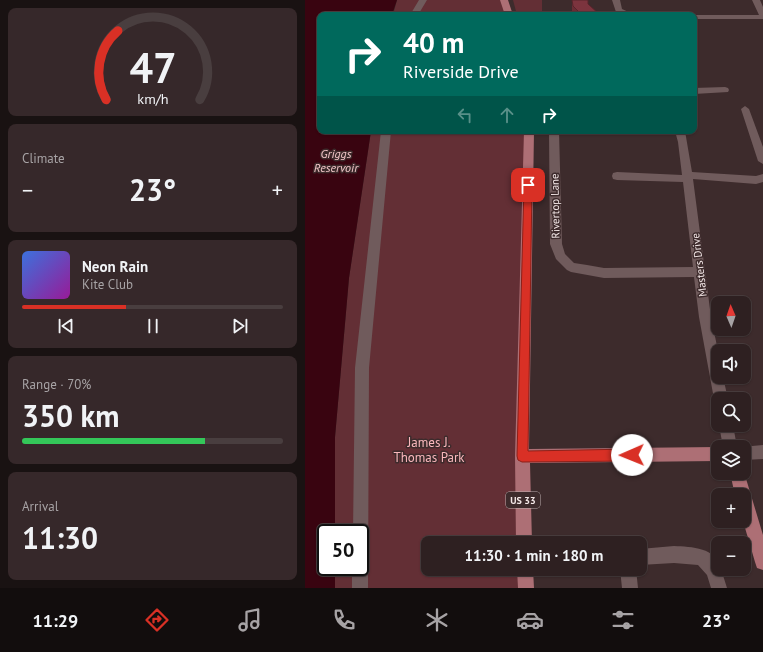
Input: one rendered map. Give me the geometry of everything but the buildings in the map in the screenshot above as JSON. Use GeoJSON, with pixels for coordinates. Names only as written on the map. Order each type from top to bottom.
{"type":"FeatureCollection","features":[{"type":"Feature","properties":{"kind":"main road"},"geometry":{"type":"LineString","coordinates":[[504,0],[508,12]]}},
{"type":"Feature","properties":{"kind":"main road","name":"US 33"},"geometry":{"type":"LineString","coordinates":[[524,536],[522,456],[529,134]]}},
{"type":"Feature","properties":{"kind":"main road"},"geometry":{"type":"LineString","coordinates":[[522,456],[711,454]]}},
{"type":"Feature","properties":{"kind":"main road"},"geometry":{"type":"LineString","coordinates":[[751,520],[763,562]]}},
{"type":"Feature","properties":{"kind":"main road"},"geometry":{"type":"LineString","coordinates":[[525,576],[526,588]]}},
{"type":"Feature","properties":{"kind":"street"},"geometry":{"type":"LineString","coordinates":[[416,12],[423,0]]}},
{"type":"Feature","properties":{"kind":"street"},"geometry":{"type":"LineString","coordinates":[[616,0],[619,10],[624,12]]}},
{"type":"Feature","properties":{"kind":"street"},"geometry":{"type":"LineString","coordinates":[[697,17],[763,16],[756,0]]}},
{"type":"Feature","properties":{"kind":"street"},"geometry":{"type":"LineString","coordinates":[[697,91],[725,90]]}},
{"type":"Feature","properties":{"kind":"street"},"geometry":{"type":"LineString","coordinates":[[745,108],[763,160]]}},
{"type":"Feature","properties":{"kind":"street"},"geometry":{"type":"LineString","coordinates":[[360,588],[362,368],[386,134]]}},
{"type":"Feature","properties":{"kind":"street","name":"Rivertop Lane"},"geometry":{"type":"LineString","coordinates":[[554,134],[556,244],[560,256],[571,267],[604,273],[699,272]]}},
{"type":"Feature","properties":{"kind":"street","name":"Masters Drive"},"geometry":{"type":"LineString","coordinates":[[681,134],[688,177],[705,317],[720,392]]}},
{"type":"Feature","properties":{"kind":"street"},"geometry":{"type":"LineString","coordinates":[[617,176],[756,180],[763,178]]}},
{"type":"Feature","properties":{"kind":"street"},"geometry":{"type":"LineString","coordinates":[[751,453],[763,452]]}},
{"type":"Feature","properties":{"kind":"street"},"geometry":{"type":"LineString","coordinates":[[647,557],[692,555],[704,558],[712,566],[719,588]]}},
{"type":"Feature","properties":{"kind":"street"},"geometry":{"type":"LineString","coordinates":[[629,576],[630,588]]}},
{"type":"Feature","properties":{"kind":"green space"},"geometry":{"type":"Polygon","coordinates":[[[397,0],[504,0],[508,12],[394,12],[397,0]]]}},
{"type":"Feature","properties":{"kind":"green space"},"geometry":{"type":"Polygon","coordinates":[[[513,0],[542,0],[542,12],[516,12],[513,0]]]}},
{"type":"Feature","properties":{"kind":"green space","name":"James J. Thomas Park"},"geometry":{"type":"Polygon","coordinates":[[[371,134],[526,134],[524,536],[421,536],[421,576],[525,576],[526,588],[335,588],[335,576],[369,576],[369,524],[335,524],[335,437],[349,278],[371,134]]]}},
{"type":"Feature","properties":{"kind":"water","name":"Griggs Reservoir"},"geometry":{"type":"Polygon","coordinates":[[[305,0],[397,0],[393,12],[317,12],[317,134],[371,134],[349,278],[335,437],[335,524],[317,524],[317,576],[335,576],[335,588],[305,588],[305,0]]]}},
{"type":"Feature","properties":{"kind":"route"},"geometry":{"type":"LineString","coordinates":[[528,185],[522,456],[632,455]]}}]}
